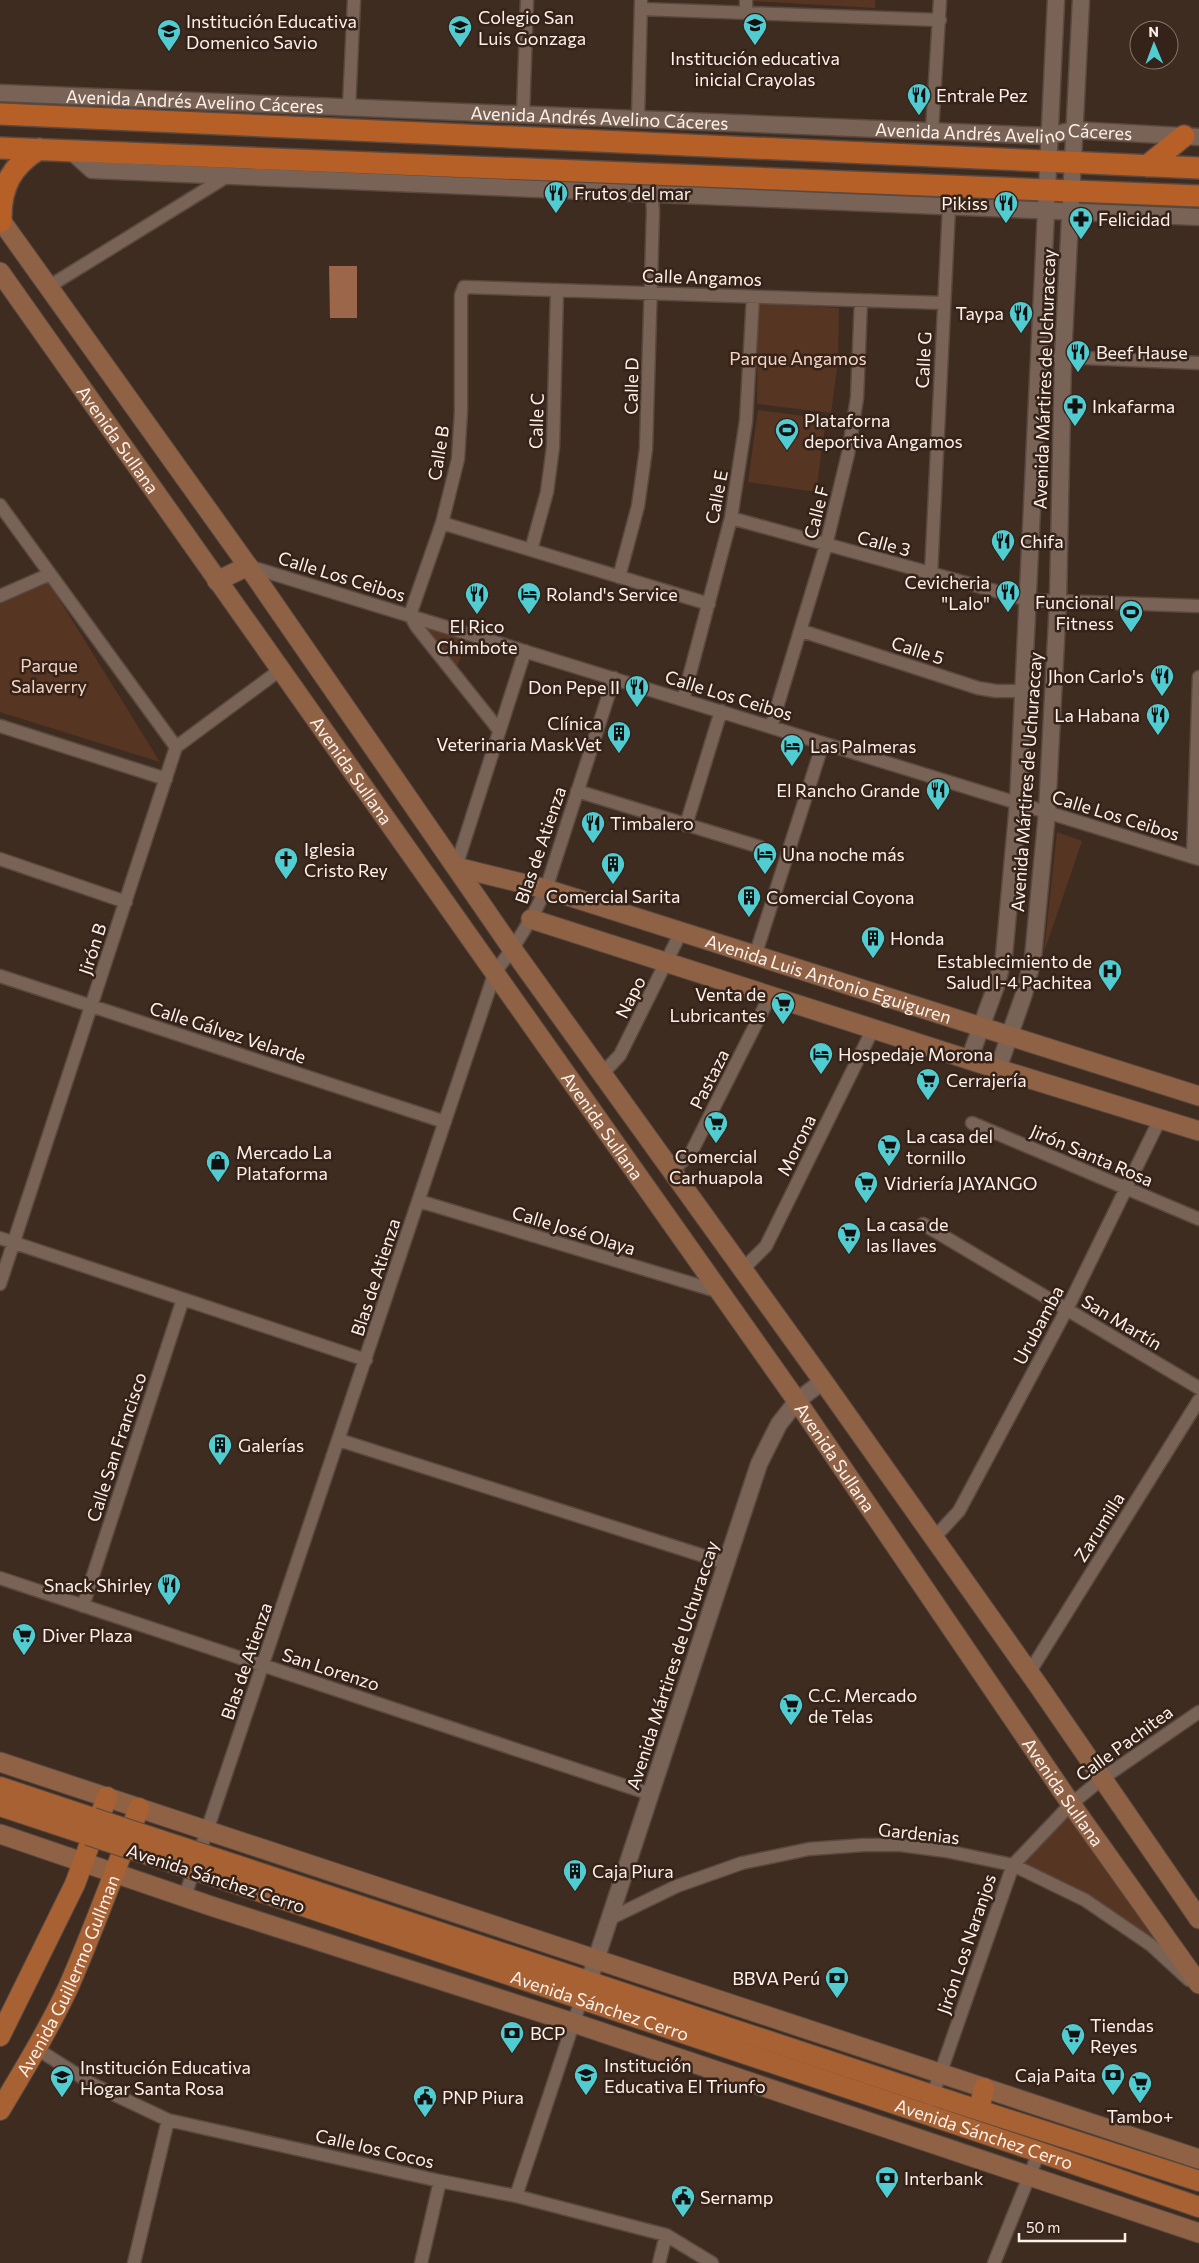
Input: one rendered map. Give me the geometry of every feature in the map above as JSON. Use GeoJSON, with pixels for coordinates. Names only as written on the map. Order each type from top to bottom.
{"type":"FeatureCollection","features":[{"type":"Feature","properties":{"kind":"highway","name":"Avenida Andrés Avelino Cáceres"},"geometry":{"type":"LineString","coordinates":[[0,114],[1199,168]]}},
{"type":"Feature","properties":{"kind":"highway"},"geometry":{"type":"LineString","coordinates":[[1147,166],[1192,136]]}},
{"type":"Feature","properties":{"kind":"highway"},"geometry":{"type":"LineString","coordinates":[[0,148],[70,150],[1070,202],[1199,196]]}},
{"type":"Feature","properties":{"kind":"highway"},"geometry":{"type":"LineString","coordinates":[[1,220],[1,199],[8,178],[26,157],[39,150]]}},
{"type":"Feature","properties":{"kind":"main road","name":"Avenida Sullana"},"geometry":{"type":"LineString","coordinates":[[1,220],[248,566],[513,950],[823,1381],[1103,1778],[1199,1918]]}},
{"type":"Feature","properties":{"kind":"main road","name":"Avenida Sullana"},"geometry":{"type":"LineString","coordinates":[[0,272],[797,1401],[1071,1804],[1199,1984]]}},
{"type":"Feature","properties":{"kind":"main road"},"geometry":{"type":"LineString","coordinates":[[217,581],[248,566]]}},
{"type":"Feature","properties":{"kind":"main road","name":"Avenida Luis Antonio Eguiguren"},"geometry":{"type":"LineString","coordinates":[[456,867],[546,889],[1199,1096]]}},
{"type":"Feature","properties":{"kind":"main road","name":"Avenida Luis Antonio Eguiguren"},"geometry":{"type":"LineString","coordinates":[[532,919],[969,1060],[1199,1131]]}},
{"type":"Feature","properties":{"kind":"main road"},"geometry":{"type":"LineString","coordinates":[[0,1762],[1199,2159]]}},
{"type":"Feature","properties":{"kind":"main road","name":"Avenida Sánchez Cerro"},"geometry":{"type":"LineString","coordinates":[[0,1787],[91,1827]]}},
{"type":"Feature","properties":{"kind":"main road","name":"Avenida Guillermo Gullman"},"geometry":{"type":"LineString","coordinates":[[0,2036],[33,1973],[84,1862],[107,1797]]}},
{"type":"Feature","properties":{"kind":"main road","name":"Avenida Sánchez Cerro"},"geometry":{"type":"LineString","coordinates":[[0,1806],[91,1827],[234,1874],[589,1981],[1199,2181]]}},
{"type":"Feature","properties":{"kind":"main road","name":"Avenida Guillermo Gullman"},"geometry":{"type":"LineString","coordinates":[[0,2110],[37,2049],[67,1988],[139,1808]]}},
{"type":"Feature","properties":{"kind":"main road","name":"Avenida Sánchez Cerro"},"geometry":{"type":"LineString","coordinates":[[0,1834],[574,2022],[1199,2233]]}},
{"type":"Feature","properties":{"kind":"main road","name":"Avenida Sánchez Cerro"},"geometry":{"type":"LineString","coordinates":[[234,1874],[581,2000],[1039,2152],[1199,2208]]}},
{"type":"Feature","properties":{"kind":"main road"},"geometry":{"type":"LineString","coordinates":[[979,2110],[984,2088]]}},
{"type":"Feature","properties":{"kind":"street"},"geometry":{"type":"LineString","coordinates":[[349,107],[354,0]]}},
{"type":"Feature","properties":{"kind":"street"},"geometry":{"type":"LineString","coordinates":[[523,114],[527,0]]}},
{"type":"Feature","properties":{"kind":"street"},"geometry":{"type":"LineString","coordinates":[[746,0],[746,13]]}},
{"type":"Feature","properties":{"kind":"street"},"geometry":{"type":"LineString","coordinates":[[932,131],[940,0]]}},
{"type":"Feature","properties":{"kind":"street","name":"Avenida Mártires de Uchuraccay"},"geometry":{"type":"LineString","coordinates":[[969,1060],[982,1028],[1004,956],[1018,804],[1025,691],[1056,0]]}},
{"type":"Feature","properties":{"kind":"street","name":"Avenida Mártires de Uchuraccay"},"geometry":{"type":"LineString","coordinates":[[998,1069],[1024,994],[1033,958],[1047,812],[1058,601],[1063,357],[1081,0]]}},
{"type":"Feature","properties":{"kind":"street"},"geometry":{"type":"LineString","coordinates":[[638,119],[641,5],[746,13],[940,20]]}},
{"type":"Feature","properties":{"kind":"street","name":"Avenida Andrés Avelino Cáceres"},"geometry":{"type":"LineString","coordinates":[[0,93],[1049,136],[1074,130],[1192,136]]}},
{"type":"Feature","properties":{"kind":"street"},"geometry":{"type":"LineString","coordinates":[[70,150],[92,170],[226,177],[652,193],[948,207],[1046,200]]}},
{"type":"Feature","properties":{"kind":"street"},"geometry":{"type":"LineString","coordinates":[[48,286],[226,177]]}},
{"type":"Feature","properties":{"kind":"street","name":"Calle D"},"geometry":{"type":"LineString","coordinates":[[619,577],[632,532],[643,479],[647,422],[652,193]]}},
{"type":"Feature","properties":{"kind":"street"},"geometry":{"type":"LineString","coordinates":[[1070,202],[1199,217]]}},
{"type":"Feature","properties":{"kind":"street","name":"Calle G"},"geometry":{"type":"LineString","coordinates":[[931,574],[948,207]]}},
{"type":"Feature","properties":{"kind":"street","name":"Calle Angamos"},"geometry":{"type":"LineString","coordinates":[[462,291],[464,287],[944,303]]}},
{"type":"Feature","properties":{"kind":"street","name":"Calle C"},"geometry":{"type":"LineString","coordinates":[[531,550],[547,492],[553,447],[557,290]]}},
{"type":"Feature","properties":{"kind":"street","name":"Calle B"},"geometry":{"type":"LineString","coordinates":[[410,615],[442,523],[458,459],[461,434],[462,291]]}},
{"type":"Feature","properties":{"kind":"street","name":"Calle E"},"geometry":{"type":"LineString","coordinates":[[683,700],[731,518],[746,421],[753,297]]}},
{"type":"Feature","properties":{"kind":"street","name":"Calle F"},"geometry":{"type":"LineString","coordinates":[[772,727],[826,545],[852,431],[858,373],[861,300]]}},
{"type":"Feature","properties":{"kind":"street"},"geometry":{"type":"LineString","coordinates":[[1039,356],[1199,363]]}},
{"type":"Feature","properties":{"kind":"street"},"geometry":{"type":"LineString","coordinates":[[0,505],[176,747],[280,670]]}},
{"type":"Feature","properties":{"kind":"street","name":"Calle 3"},"geometry":{"type":"LineString","coordinates":[[731,518],[1028,600],[1199,606]]}},
{"type":"Feature","properties":{"kind":"street"},"geometry":{"type":"LineString","coordinates":[[442,523],[709,604]]}},
{"type":"Feature","properties":{"kind":"street","name":"Calle Los Ceibos"},"geometry":{"type":"LineString","coordinates":[[248,566],[1196,858]]}},
{"type":"Feature","properties":{"kind":"street"},"geometry":{"type":"LineString","coordinates":[[0,596],[50,574]]}},
{"type":"Feature","properties":{"kind":"street"},"geometry":{"type":"LineString","coordinates":[[410,615],[416,626],[499,730]]}},
{"type":"Feature","properties":{"kind":"street","name":"Calle 5"},"geometry":{"type":"LineString","coordinates":[[802,631],[978,688],[996,691],[1025,691]]}},
{"type":"Feature","properties":{"kind":"street"},"geometry":{"type":"LineString","coordinates":[[456,867],[525,651]]}},
{"type":"Feature","properties":{"kind":"street"},"geometry":{"type":"LineString","coordinates":[[1196,858],[1199,677]]}},
{"type":"Feature","properties":{"kind":"street","name":"Blas de Atienza"},"geometry":{"type":"LineString","coordinates":[[185,1896],[495,972],[513,950],[532,919],[546,889],[614,678]]}},
{"type":"Feature","properties":{"kind":"street"},"geometry":{"type":"LineString","coordinates":[[686,825],[721,711]]}},
{"type":"Feature","properties":{"kind":"street"},"geometry":{"type":"LineString","coordinates":[[0,726],[166,779]]}},
{"type":"Feature","properties":{"kind":"street"},"geometry":{"type":"LineString","coordinates":[[755,956],[823,743]]}},
{"type":"Feature","properties":{"kind":"street","name":"Jirón B"},"geometry":{"type":"LineString","coordinates":[[0,1284],[176,747]]}},
{"type":"Feature","properties":{"kind":"street"},"geometry":{"type":"LineString","coordinates":[[577,791],[760,847]]}},
{"type":"Feature","properties":{"kind":"street"},"geometry":{"type":"LineString","coordinates":[[0,859],[126,902]]}},
{"type":"Feature","properties":{"kind":"street","name":"Napo"},"geometry":{"type":"LineString","coordinates":[[602,1074],[620,1054],[681,932]]}},
{"type":"Feature","properties":{"kind":"street","name":"Calle Gálvez Velarde"},"geometry":{"type":"LineString","coordinates":[[0,976],[445,1122]]}},
{"type":"Feature","properties":{"kind":"street","name":"Pastaza"},"geometry":{"type":"LineString","coordinates":[[672,1171],[691,1153],[770,996]]}},
{"type":"Feature","properties":{"kind":"street","name":"Morona"},"geometry":{"type":"LineString","coordinates":[[742,1270],[766,1246],[872,1029]]}},
{"type":"Feature","properties":{"kind":"street","name":"Urubamba"},"geometry":{"type":"LineString","coordinates":[[933,1539],[959,1511],[1067,1309],[1160,1120]]}},
{"type":"Feature","properties":{"kind":"street","name":"Jirón Santa Rosa"},"geometry":{"type":"LineString","coordinates":[[972,1123],[1199,1219]]}},
{"type":"Feature","properties":{"kind":"street","name":"Calle José Olaya"},"geometry":{"type":"LineString","coordinates":[[419,1201],[720,1292]]}},
{"type":"Feature","properties":{"kind":"street","name":"San Martín"},"geometry":{"type":"LineString","coordinates":[[923,1224],[1199,1388]]}},
{"type":"Feature","properties":{"kind":"street"},"geometry":{"type":"LineString","coordinates":[[0,1238],[366,1360]]}},
{"type":"Feature","properties":{"kind":"street","name":"Calle San Francisco"},"geometry":{"type":"LineString","coordinates":[[83,1606],[183,1299]]}},
{"type":"Feature","properties":{"kind":"street","name":"Avenida Mártires de Uchuraccay"},"geometry":{"type":"LineString","coordinates":[[589,1981],[759,1464],[779,1424],[797,1401],[823,1381]]}},
{"type":"Feature","properties":{"kind":"street","name":"Zarumilla"},"geometry":{"type":"LineString","coordinates":[[1029,1673],[1199,1400]]}},
{"type":"Feature","properties":{"kind":"street"},"geometry":{"type":"LineString","coordinates":[[339,1440],[726,1563]]}},
{"type":"Feature","properties":{"kind":"street","name":"San Lorenzo"},"geometry":{"type":"LineString","coordinates":[[0,1578],[650,1794]]}},
{"type":"Feature","properties":{"kind":"street","name":"Calle Pachitea"},"geometry":{"type":"LineString","coordinates":[[1071,1804],[1103,1778],[1199,1712]]}},
{"type":"Feature","properties":{"kind":"street","name":"Jirón Los Naranjos"},"geometry":{"type":"LineString","coordinates":[[926,2114],[1013,1865],[1071,1804]]}},
{"type":"Feature","properties":{"kind":"street","name":"Gardenias"},"geometry":{"type":"LineString","coordinates":[[609,1919],[677,1886],[742,1863],[809,1849],[864,1845],[900,1845],[946,1851],[1013,1865],[1084,1900],[1151,1945],[1199,1989]]}},
{"type":"Feature","properties":{"kind":"street"},"geometry":{"type":"LineString","coordinates":[[516,2196],[581,2000]]}},
{"type":"Feature","properties":{"kind":"street","name":"Calle los Cocos"},"geometry":{"type":"LineString","coordinates":[[37,2049],[94,2085],[168,2120],[440,2181],[516,2196],[666,2235],[712,2263]]}},
{"type":"Feature","properties":{"kind":"street"},"geometry":{"type":"LineString","coordinates":[[134,2263],[168,2120]]}},
{"type":"Feature","properties":{"kind":"street"},"geometry":{"type":"LineString","coordinates":[[994,2263],[1039,2152]]}},
{"type":"Feature","properties":{"kind":"street"},"geometry":{"type":"LineString","coordinates":[[420,2263],[440,2181]]}},
{"type":"Feature","properties":{"kind":"street"},"geometry":{"type":"LineString","coordinates":[[659,2263],[666,2235]]}},
{"type":"Feature","properties":{"kind":"green space"},"geometry":{"type":"Polygon","coordinates":[[[752,0],[875,0],[875,8],[752,1],[752,0]]]}},
{"type":"Feature","properties":{"kind":"green space","name":"Parque Angamos"},"geometry":{"type":"Polygon","coordinates":[[[758,303],[839,308],[838,361],[831,413],[757,404],[758,303]]]}},
{"type":"Feature","properties":{"kind":"green space","name":"Plataforna deportiva Angamos"},"geometry":{"type":"Polygon","coordinates":[[[758,410],[826,419],[816,492],[748,482],[758,410]]]}},
{"type":"Feature","properties":{"kind":"green space","name":"Parque Salaverry"},"geometry":{"type":"Polygon","coordinates":[[[46,578],[160,762],[0,712],[0,600],[46,578]]]}},
{"type":"Feature","properties":{"kind":"green space"},"geometry":{"type":"Polygon","coordinates":[[[410,615],[471,634],[456,668],[410,615]]]}},
{"type":"Feature","properties":{"kind":"green space"},"geometry":{"type":"Polygon","coordinates":[[[1057,832],[1082,841],[1044,952],[1057,832]]]}},
{"type":"Feature","properties":{"kind":"green space"},"geometry":{"type":"Polygon","coordinates":[[[1071,1804],[1199,1984],[1151,1945],[1013,1865],[1071,1804]]]}},
{"type":"Feature","properties":{"kind":"shaded area"},"geometry":{"type":"Polygon","coordinates":[[[329,266],[357,266],[357,318],[330,318],[329,266]]]}},
{"type":"Feature","properties":{"kind":"place","name":"Institución educativa inicial Crayolas"},"geometry":{"type":"Point","coordinates":[755,46]}},
{"type":"Feature","properties":{"kind":"place","name":"Colegio San Luis Gonzaga"},"geometry":{"type":"Point","coordinates":[460,48]}},
{"type":"Feature","properties":{"kind":"place","name":"Institución Educativa Domenico Savio"},"geometry":{"type":"Point","coordinates":[169,52]}},
{"type":"Feature","properties":{"kind":"place","name":"Entrale Pez"},"geometry":{"type":"Point","coordinates":[919,116]}},
{"type":"Feature","properties":{"kind":"place","name":"Frutos del mar"},"geometry":{"type":"Point","coordinates":[556,214]}},
{"type":"Feature","properties":{"kind":"place","name":"Pikiss"},"geometry":{"type":"Point","coordinates":[1006,224]}},
{"type":"Feature","properties":{"kind":"place","name":"Felicidad"},"geometry":{"type":"Point","coordinates":[1081,240]}},
{"type":"Feature","properties":{"kind":"place","name":"Taypa"},"geometry":{"type":"Point","coordinates":[1021,334]}},
{"type":"Feature","properties":{"kind":"place","name":"Beef Hause"},"geometry":{"type":"Point","coordinates":[1078,373]}},
{"type":"Feature","properties":{"kind":"place","name":"Inkafarma"},"geometry":{"type":"Point","coordinates":[1075,427]}},
{"type":"Feature","properties":{"kind":"place","name":"Plataforna deportiva Angamos"},"geometry":{"type":"Point","coordinates":[787,451]}},
{"type":"Feature","properties":{"kind":"place","name":"Chifa"},"geometry":{"type":"Point","coordinates":[1003,562]}},
{"type":"Feature","properties":{"kind":"place","name":"Cevicheria \"Lalo\""},"geometry":{"type":"Point","coordinates":[1008,613]}},
{"type":"Feature","properties":{"kind":"place","name":"El Rico Chimbote"},"geometry":{"type":"Point","coordinates":[477,615]}},
{"type":"Feature","properties":{"kind":"place","name":"Roland's Service"},"geometry":{"type":"Point","coordinates":[529,615]}},
{"type":"Feature","properties":{"kind":"place","name":"Funcional Fitness"},"geometry":{"type":"Point","coordinates":[1131,633]}},
{"type":"Feature","properties":{"kind":"place","name":"Jhon Carlo's"},"geometry":{"type":"Point","coordinates":[1162,697]}},
{"type":"Feature","properties":{"kind":"place","name":"Don Pepe II"},"geometry":{"type":"Point","coordinates":[637,708]}},
{"type":"Feature","properties":{"kind":"place","name":"La Habana"},"geometry":{"type":"Point","coordinates":[1158,736]}},
{"type":"Feature","properties":{"kind":"place","name":"Clínica Veterinaria MaskVet"},"geometry":{"type":"Point","coordinates":[619,754]}},
{"type":"Feature","properties":{"kind":"place","name":"Las Palmeras"},"geometry":{"type":"Point","coordinates":[792,767]}},
{"type":"Feature","properties":{"kind":"place","name":"El Rancho Grande"},"geometry":{"type":"Point","coordinates":[938,811]}},
{"type":"Feature","properties":{"kind":"place","name":"Timbalero"},"geometry":{"type":"Point","coordinates":[593,844]}},
{"type":"Feature","properties":{"kind":"place","name":"Una noche más"},"geometry":{"type":"Point","coordinates":[765,875]}},
{"type":"Feature","properties":{"kind":"place","name":"Iglesia Cristo Rey"},"geometry":{"type":"Point","coordinates":[286,880]}},
{"type":"Feature","properties":{"kind":"place","name":"Comercial Sarita"},"geometry":{"type":"Point","coordinates":[613,885]}},
{"type":"Feature","properties":{"kind":"place","name":"Comercial Coyona"},"geometry":{"type":"Point","coordinates":[749,918]}},
{"type":"Feature","properties":{"kind":"place","name":"Honda"},"geometry":{"type":"Point","coordinates":[873,959]}},
{"type":"Feature","properties":{"kind":"place","name":"Establecimiento de Salud I-4 Pachitea"},"geometry":{"type":"Point","coordinates":[1110,992]}},
{"type":"Feature","properties":{"kind":"place","name":"Venta de Lubricantes"},"geometry":{"type":"Point","coordinates":[783,1025]}},
{"type":"Feature","properties":{"kind":"place","name":"Hospedaje Morona"},"geometry":{"type":"Point","coordinates":[821,1075]}},
{"type":"Feature","properties":{"kind":"place","name":"Cerrajería"},"geometry":{"type":"Point","coordinates":[928,1101]}},
{"type":"Feature","properties":{"kind":"place","name":"Comercial Carhuapola"},"geometry":{"type":"Point","coordinates":[716,1144]}},
{"type":"Feature","properties":{"kind":"place","name":"La casa del tornillo"},"geometry":{"type":"Point","coordinates":[889,1167]}},
{"type":"Feature","properties":{"kind":"place","name":"Mercado La Plataforma"},"geometry":{"type":"Point","coordinates":[218,1183]}},
{"type":"Feature","properties":{"kind":"place","name":"Vidriería JAYANGO"},"geometry":{"type":"Point","coordinates":[866,1204]}},
{"type":"Feature","properties":{"kind":"place","name":"La casa de las llaves"},"geometry":{"type":"Point","coordinates":[849,1255]}},
{"type":"Feature","properties":{"kind":"place","name":"Galerías"},"geometry":{"type":"Point","coordinates":[220,1466]}},
{"type":"Feature","properties":{"kind":"place","name":"Snack Shirley"},"geometry":{"type":"Point","coordinates":[169,1606]}},
{"type":"Feature","properties":{"kind":"place","name":"Diver Plaza"},"geometry":{"type":"Point","coordinates":[24,1656]}},
{"type":"Feature","properties":{"kind":"place","name":"C.C. Mercado de Telas"},"geometry":{"type":"Point","coordinates":[791,1726]}},
{"type":"Feature","properties":{"kind":"place","name":"Caja Piura"},"geometry":{"type":"Point","coordinates":[575,1892]}},
{"type":"Feature","properties":{"kind":"place","name":"BBVA Perú"},"geometry":{"type":"Point","coordinates":[837,1999]}},
{"type":"Feature","properties":{"kind":"place","name":"BCP"},"geometry":{"type":"Point","coordinates":[512,2054]}},
{"type":"Feature","properties":{"kind":"place","name":"Tiendas Reyes"},"geometry":{"type":"Point","coordinates":[1073,2056]}},
{"type":"Feature","properties":{"kind":"place","name":"Institución Educativa El Triunfo"},"geometry":{"type":"Point","coordinates":[586,2096]}},
{"type":"Feature","properties":{"kind":"place","name":"Caja Paita"},"geometry":{"type":"Point","coordinates":[1113,2096]}},
{"type":"Feature","properties":{"kind":"place","name":"Institución Educativa Hogar Santa Rosa"},"geometry":{"type":"Point","coordinates":[62,2098]}},
{"type":"Feature","properties":{"kind":"place","name":"Tambo+"},"geometry":{"type":"Point","coordinates":[1140,2104]}},
{"type":"Feature","properties":{"kind":"place","name":"PNP Piura"},"geometry":{"type":"Point","coordinates":[425,2118]}},
{"type":"Feature","properties":{"kind":"place","name":"Interbank"},"geometry":{"type":"Point","coordinates":[887,2199]}},
{"type":"Feature","properties":{"kind":"place","name":"Sernamp"},"geometry":{"type":"Point","coordinates":[683,2218]}}]}
